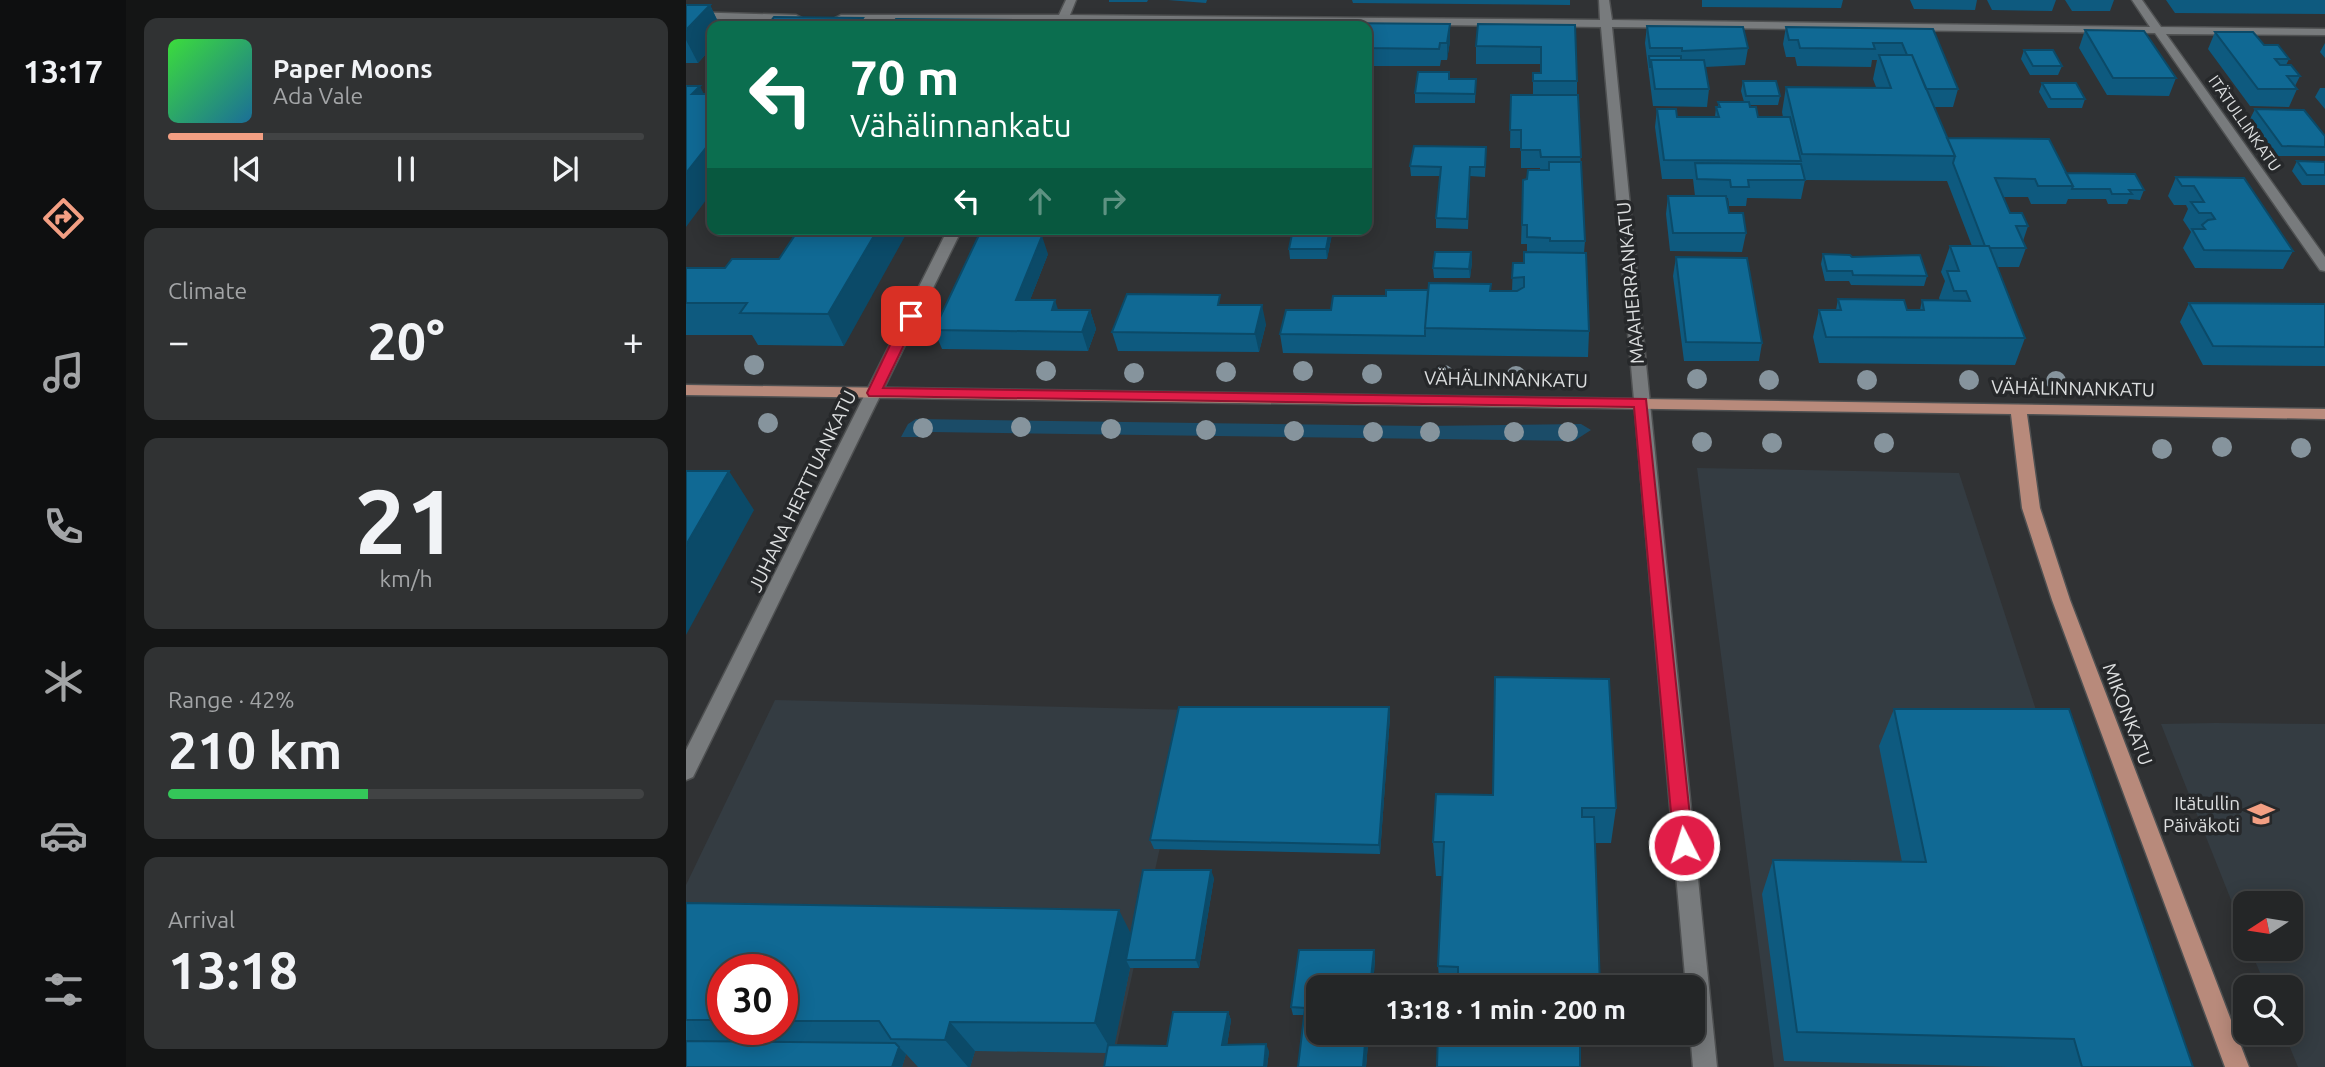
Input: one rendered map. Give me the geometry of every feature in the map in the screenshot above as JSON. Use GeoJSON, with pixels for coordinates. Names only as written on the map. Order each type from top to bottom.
{"type":"FeatureCollection","features":[{"type":"Feature","properties":{"kind":"main road","name":"VÄHÄLINNANKATU"},"geometry":{"type":"LineString","coordinates":[[686,390],[2325,414]]}},
{"type":"Feature","properties":{"kind":"main road","name":"MIKONKATU"},"geometry":{"type":"LineString","coordinates":[[2018,409],[2032,508],[2061,600],[2236,1067]]}},
{"type":"Feature","properties":{"kind":"street"},"geometry":{"type":"LineString","coordinates":[[1061,21],[1071,0]]}},
{"type":"Feature","properties":{"kind":"street","name":"MAAHERRANKATU"},"geometry":{"type":"LineString","coordinates":[[1604,0],[1705,1067]]}},
{"type":"Feature","properties":{"kind":"street","name":"ITÄTULLINKATU"},"geometry":{"type":"LineString","coordinates":[[2137,0],[2325,267]]}},
{"type":"Feature","properties":{"kind":"street"},"geometry":{"type":"LineString","coordinates":[[686,15],[808,18]]}},
{"type":"Feature","properties":{"kind":"street"},"geometry":{"type":"LineString","coordinates":[[835,18],[1004,21]]}},
{"type":"Feature","properties":{"kind":"street"},"geometry":{"type":"LineString","coordinates":[[1372,23],[2325,32]]}},
{"type":"Feature","properties":{"kind":"street","name":"JUHANA HERTTUANKATU"},"geometry":{"type":"LineString","coordinates":[[686,771],[952,235]]}},
{"type":"Feature","properties":{"kind":"shaded area"},"geometry":{"type":"Polygon","coordinates":[[[916,419],[1424,426],[1581,424],[1591,430],[1574,441],[932,432],[921,437],[901,437],[908,424],[916,419]]]}},
{"type":"Feature","properties":{"kind":"shaded area"},"geometry":{"type":"Polygon","coordinates":[[[1697,468],[1959,473],[2152,1067],[1774,1067],[1697,468]]]}},
{"type":"Feature","properties":{"kind":"shaded area"},"geometry":{"type":"Polygon","coordinates":[[[775,700],[1190,710],[1112,1067],[686,1067],[686,885],[775,700]]]}},
{"type":"Feature","properties":{"kind":"shaded area","name":"Itätullin Päiväkoti"},"geometry":{"type":"Polygon","coordinates":[[[2161,724],[2325,724],[2325,1067],[2298,1067],[2289,1045],[2303,1045],[2303,975],[2261,975],[2255,961],[2303,961],[2303,891],[2233,891],[2233,905],[2161,724]]]}},
{"type":"Feature","properties":{"kind":"building"},"geometry":{"type":"Polygon","coordinates":[[[686,5],[710,5],[686,30],[686,5]]]}},
{"type":"Feature","properties":{"kind":"building"},"geometry":{"type":"Polygon","coordinates":[[[774,17],[863,18],[861,21],[771,21],[774,17]]]}},
{"type":"Feature","properties":{"kind":"building"},"geometry":{"type":"Polygon","coordinates":[[[896,19],[1014,20],[1014,21],[895,21],[896,19]]]}},
{"type":"Feature","properties":{"kind":"building"},"geometry":{"type":"Polygon","coordinates":[[[1372,23],[1450,24],[1447,43],[1440,43],[1439,49],[1372,48],[1372,23]]]}},
{"type":"Feature","properties":{"kind":"building"},"geometry":{"type":"Polygon","coordinates":[[[1478,24],[1575,25],[1577,81],[1533,81],[1533,73],[1541,73],[1541,47],[1476,46],[1478,24]]]}},
{"type":"Feature","properties":{"kind":"building"},"geometry":{"type":"Polygon","coordinates":[[[1647,26],[1743,27],[1748,48],[1682,51],[1682,48],[1650,48],[1647,26]]]}},
{"type":"Feature","properties":{"kind":"building"},"geometry":{"type":"Polygon","coordinates":[[[1786,27],[1933,29],[1958,89],[1926,89],[1912,55],[1907,55],[1902,43],[1873,43],[1875,49],[1800,48],[1798,40],[1789,40],[1786,27]]]}},
{"type":"Feature","properties":{"kind":"building"},"geometry":{"type":"Polygon","coordinates":[[[2085,30],[2144,31],[2176,78],[2113,78],[2085,30]]]}},
{"type":"Feature","properties":{"kind":"building"},"geometry":{"type":"Polygon","coordinates":[[[2215,32],[2253,32],[2264,45],[2278,45],[2289,59],[2275,59],[2280,65],[2291,65],[2300,76],[2287,76],[2297,89],[2258,89],[2215,32]]]}},
{"type":"Feature","properties":{"kind":"building"},"geometry":{"type":"Polygon","coordinates":[[[2024,50],[2053,50],[2062,66],[2033,66],[2024,50]]]}},
{"type":"Feature","properties":{"kind":"building"},"geometry":{"type":"Polygon","coordinates":[[[1879,55],[1912,55],[1955,156],[1802,154],[1786,87],[1891,88],[1879,55]]]}},
{"type":"Feature","properties":{"kind":"building"},"geometry":{"type":"Polygon","coordinates":[[[1649,56],[1681,56],[1681,60],[1651,60],[1650,68],[1649,56]]]}},
{"type":"Feature","properties":{"kind":"building"},"geometry":{"type":"Polygon","coordinates":[[[1651,60],[1704,60],[1709,89],[1655,89],[1651,60]]]}},
{"type":"Feature","properties":{"kind":"building"},"geometry":{"type":"Polygon","coordinates":[[[1418,72],[1449,72],[1449,79],[1476,79],[1475,94],[1415,93],[1418,72]]]}},
{"type":"Feature","properties":{"kind":"building"},"geometry":{"type":"Polygon","coordinates":[[[1743,81],[1776,81],[1780,96],[1746,96],[1743,81]]]}},
{"type":"Feature","properties":{"kind":"building"},"geometry":{"type":"Polygon","coordinates":[[[2042,83],[2076,83],[2085,99],[2051,99],[2042,83]]]}},
{"type":"Feature","properties":{"kind":"building"},"geometry":{"type":"Polygon","coordinates":[[[686,86],[700,86],[692,94],[707,94],[707,146],[686,173],[686,86]]]}},
{"type":"Feature","properties":{"kind":"building"},"geometry":{"type":"Polygon","coordinates":[[[1511,95],[1578,95],[1581,157],[1541,157],[1540,150],[1521,150],[1521,130],[1510,130],[1511,95]]]}},
{"type":"Feature","properties":{"kind":"building"},"geometry":{"type":"Polygon","coordinates":[[[1718,102],[1749,102],[1750,107],[1756,107],[1758,117],[1790,117],[1801,161],[1664,160],[1657,109],[1676,109],[1677,117],[1719,117],[1716,107],[1720,107],[1718,102]]]}},
{"type":"Feature","properties":{"kind":"building"},"geometry":{"type":"Polygon","coordinates":[[[2255,109],[2304,110],[2325,136],[2325,147],[2282,146],[2255,109]]]}},
{"type":"Feature","properties":{"kind":"building"},"geometry":{"type":"Polygon","coordinates":[[[1947,138],[2049,139],[2073,186],[2038,186],[2035,179],[1995,178],[2010,213],[2022,213],[2028,226],[2016,226],[2026,248],[1985,246],[1953,163],[1955,156],[1947,138]]]}},
{"type":"Feature","properties":{"kind":"building"},"geometry":{"type":"Polygon","coordinates":[[[1414,146],[1486,147],[1485,167],[1470,167],[1467,219],[1436,218],[1441,167],[1410,166],[1414,146]]]}},
{"type":"Feature","properties":{"kind":"building"},"geometry":{"type":"Polygon","coordinates":[[[2297,161],[2325,162],[2325,175],[2307,175],[2297,161]]]}},
{"type":"Feature","properties":{"kind":"building"},"geometry":{"type":"Polygon","coordinates":[[[1549,162],[1581,162],[1585,241],[1550,241],[1550,238],[1527,237],[1527,225],[1522,225],[1523,180],[1527,179],[1528,170],[1549,170],[1549,162]]]}},
{"type":"Feature","properties":{"kind":"building"},"geometry":{"type":"Polygon","coordinates":[[[1695,163],[1801,164],[1805,180],[1748,180],[1749,187],[1731,187],[1730,180],[1697,179],[1695,163]]]}},
{"type":"Feature","properties":{"kind":"building"},"geometry":{"type":"Polygon","coordinates":[[[2066,173],[2135,174],[2144,190],[2129,190],[2132,194],[2112,194],[2110,189],[2072,189],[2066,173]]]}},
{"type":"Feature","properties":{"kind":"building"},"geometry":{"type":"Polygon","coordinates":[[[2176,177],[2244,178],[2293,251],[2204,250],[2192,229],[2205,229],[2202,225],[2215,219],[2211,213],[2199,213],[2191,202],[2204,202],[2194,186],[2182,186],[2176,177]]]}},
{"type":"Feature","properties":{"kind":"building"},"geometry":{"type":"Polygon","coordinates":[[[1668,196],[1726,196],[1729,213],[1743,213],[1746,233],[1673,233],[1668,196]]]}},
{"type":"Feature","properties":{"kind":"building"},"geometry":{"type":"Polygon","coordinates":[[[795,235],[874,235],[828,314],[740,313],[747,303],[686,303],[686,268],[725,268],[732,259],[779,259],[795,235]]]}},
{"type":"Feature","properties":{"kind":"building"},"geometry":{"type":"Polygon","coordinates":[[[979,235],[1042,236],[1016,300],[1055,300],[1052,310],[1090,310],[1082,332],[934,330],[979,235]]]}},
{"type":"Feature","properties":{"kind":"building"},"geometry":{"type":"Polygon","coordinates":[[[1292,235],[1329,235],[1326,249],[1289,249],[1292,235]]]}},
{"type":"Feature","properties":{"kind":"building"},"geometry":{"type":"Polygon","coordinates":[[[1950,246],[1989,246],[2025,338],[1826,337],[1819,310],[1841,310],[1838,299],[1904,300],[1907,310],[1924,310],[1922,300],[1970,301],[1966,291],[1954,291],[1947,271],[1959,271],[1950,246]]]}},
{"type":"Feature","properties":{"kind":"building"},"geometry":{"type":"Polygon","coordinates":[[[1435,252],[1471,252],[1469,269],[1433,268],[1435,252]]]}},
{"type":"Feature","properties":{"kind":"building"},"geometry":{"type":"Polygon","coordinates":[[[1524,252],[1586,253],[1589,331],[1425,328],[1429,283],[1491,284],[1490,291],[1517,291],[1524,287],[1524,277],[1512,278],[1513,263],[1524,263],[1524,252]]]}},
{"type":"Feature","properties":{"kind":"building"},"geometry":{"type":"Polygon","coordinates":[[[1823,254],[1852,257],[1920,255],[1927,276],[1853,275],[1852,271],[1827,271],[1823,254]]]}},
{"type":"Feature","properties":{"kind":"building"},"geometry":{"type":"Polygon","coordinates":[[[1676,257],[1747,258],[1762,343],[1686,342],[1676,257]]]}},
{"type":"Feature","properties":{"kind":"building"},"geometry":{"type":"Polygon","coordinates":[[[1386,290],[1428,290],[1425,336],[1280,334],[1286,310],[1331,310],[1333,296],[1386,296],[1386,290]]]}},
{"type":"Feature","properties":{"kind":"building"},"geometry":{"type":"Polygon","coordinates":[[[1127,294],[1220,295],[1218,305],[1262,305],[1255,334],[1112,332],[1127,294]]]}},
{"type":"Feature","properties":{"kind":"building"},"geometry":{"type":"Polygon","coordinates":[[[2189,303],[2325,304],[2325,347],[2213,346],[2189,303]]]}},
{"type":"Feature","properties":{"kind":"building"},"geometry":{"type":"Polygon","coordinates":[[[686,471],[729,471],[686,545],[686,471]]]}},
{"type":"Feature","properties":{"kind":"building"},"geometry":{"type":"Polygon","coordinates":[[[1495,677],[1609,679],[1616,808],[1582,808],[1582,817],[1594,817],[1600,975],[1458,975],[1458,967],[1438,966],[1444,842],[1433,842],[1436,794],[1493,795],[1495,677]]]}},
{"type":"Feature","properties":{"kind":"building"},"geometry":{"type":"Polygon","coordinates":[[[1179,707],[1389,707],[1379,845],[1150,840],[1179,707]]]}},
{"type":"Feature","properties":{"kind":"building"},"geometry":{"type":"Polygon","coordinates":[[[1894,709],[2069,709],[2193,1067],[2082,1067],[2074,1039],[1797,1032],[1773,860],[1926,862],[1894,709]]]}},
{"type":"Feature","properties":{"kind":"building"},"geometry":{"type":"Polygon","coordinates":[[[1143,870],[1211,870],[1196,960],[1126,960],[1143,870]]]}},
{"type":"Feature","properties":{"kind":"building"},"geometry":{"type":"Polygon","coordinates":[[[686,903],[1119,910],[1095,1023],[950,1022],[945,1040],[891,1039],[879,1021],[798,1021],[798,954],[707,954],[707,1020],[686,1020],[686,903]]]}},
{"type":"Feature","properties":{"kind":"building"},"geometry":{"type":"Polygon","coordinates":[[[1299,950],[1374,950],[1371,975],[1306,975],[1306,1045],[1365,1045],[1363,1067],[1298,1067],[1305,1008],[1291,1007],[1299,950]]]}},
{"type":"Feature","properties":{"kind":"building"},"geometry":{"type":"Polygon","coordinates":[[[1173,1012],[1228,1012],[1222,1045],[1266,1044],[1264,1067],[1104,1067],[1108,1045],[1167,1046],[1173,1012]]]}},
{"type":"Feature","properties":{"kind":"building"},"geometry":{"type":"Polygon","coordinates":[[[686,1041],[707,1041],[707,1045],[895,1043],[899,1047],[892,1067],[686,1067],[686,1041]]]}},
{"type":"Feature","properties":{"kind":"building"},"geometry":{"type":"Polygon","coordinates":[[[1438,1045],[1580,1045],[1580,1067],[1437,1067],[1438,1045]]]}},
{"type":"Feature","properties":{"kind":"place","name":"Itätullin Päiväkoti"},"geometry":{"type":"Point","coordinates":[2261,814]}},
{"type":"Feature","properties":{"kind":"route"},"geometry":{"type":"LineString","coordinates":[[911,316],[874,393],[1641,402],[1684,845]]}}]}
